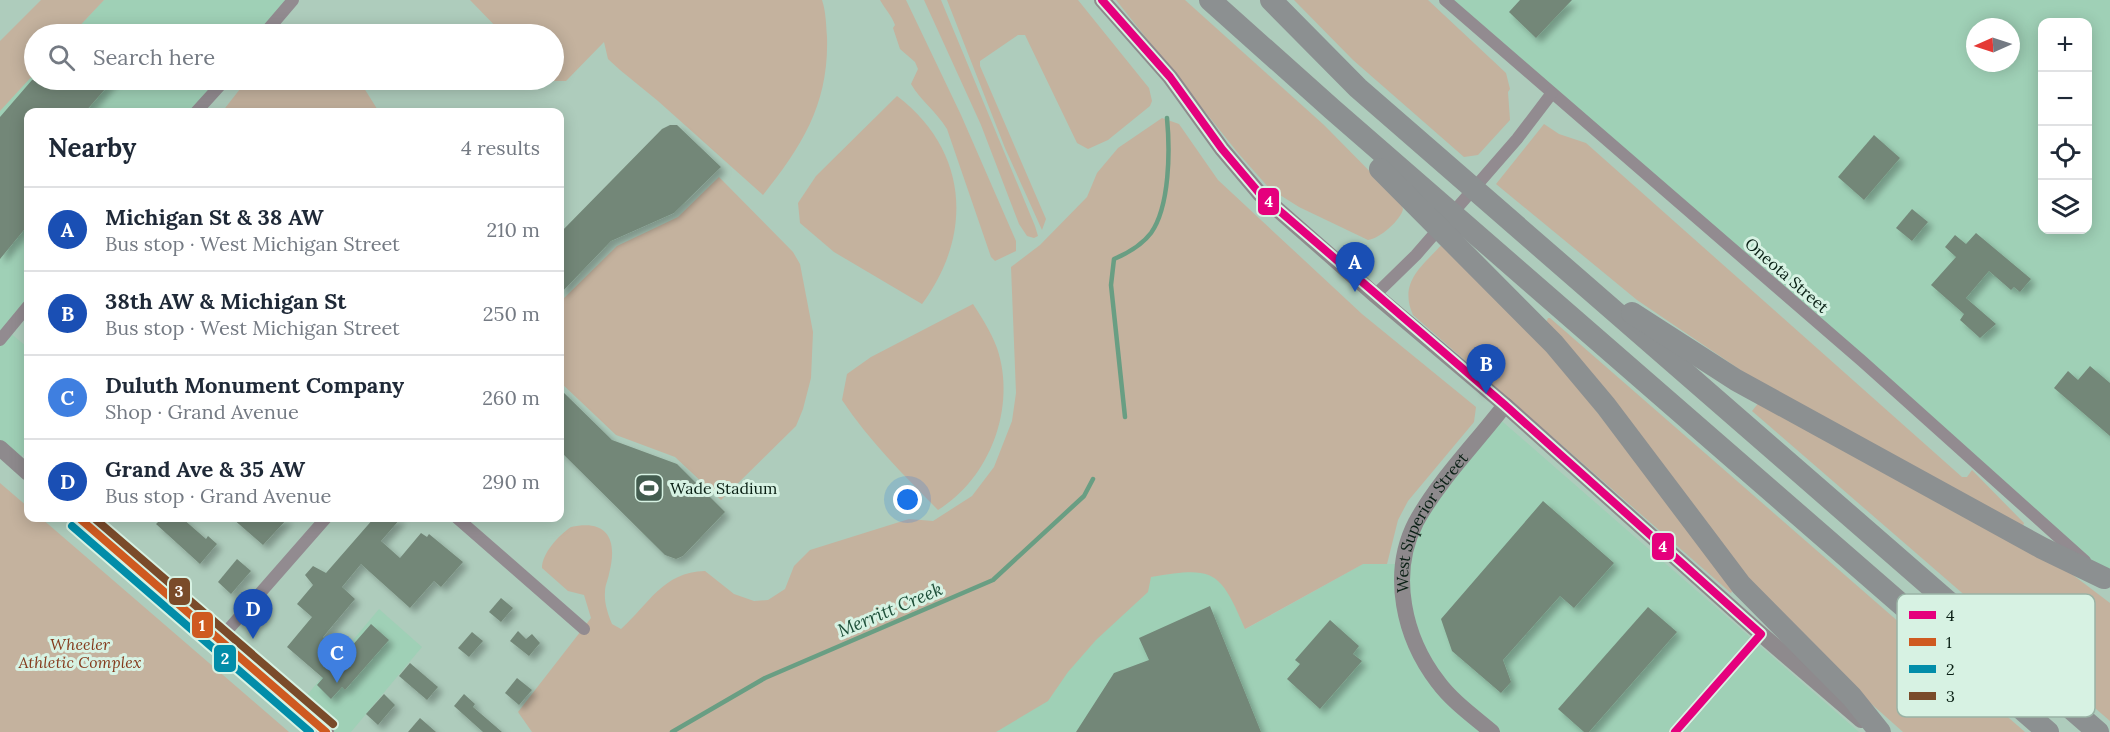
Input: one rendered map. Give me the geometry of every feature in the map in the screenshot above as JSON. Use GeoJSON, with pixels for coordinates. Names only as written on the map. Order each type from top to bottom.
{"type":"FeatureCollection","features":[{"type":"Feature","properties":{"kind":"highway"},"geometry":{"type":"LineString","coordinates":[[1210,0],[1332,110],[1897,601]]}},
{"type":"Feature","properties":{"kind":"highway"},"geometry":{"type":"LineString","coordinates":[[1271,0],[1358,88],[1939,594]]}},
{"type":"Feature","properties":{"kind":"highway"},"geometry":{"type":"LineString","coordinates":[[1332,110],[1376,165],[1554,344],[1606,406],[1741,585],[1852,697],[1880,732]]}},
{"type":"Feature","properties":{"kind":"highway"},"geometry":{"type":"LineString","coordinates":[[1567,271],[1736,380],[2042,548],[2107,581]]}},
{"type":"Feature","properties":{"kind":"highway"},"geometry":{"type":"LineString","coordinates":[[2031,717],[2048,732]]}},
{"type":"Feature","properties":{"kind":"highway"},"geometry":{"type":"LineString","coordinates":[[2081,717],[2098,732]]}},
{"type":"Feature","properties":{"kind":"street"},"geometry":{"type":"LineString","coordinates":[[273,24],[293,0]]}},
{"type":"Feature","properties":{"kind":"street"},"geometry":{"type":"LineString","coordinates":[[1102,0],[1170,77],[1222,149],[1260,194],[1375,296],[1505,405],[1761,634],[1875,732]]}},
{"type":"Feature","properties":{"kind":"street","name":"Oneota Street"},"geometry":{"type":"LineString","coordinates":[[1445,0],[1862,361],[2107,581]]}},
{"type":"Feature","properties":{"kind":"street"},"geometry":{"type":"LineString","coordinates":[[200,108],[216,90]]}},
{"type":"Feature","properties":{"kind":"street"},"geometry":{"type":"LineString","coordinates":[[1375,296],[1416,255],[1517,139],[1552,93]]}},
{"type":"Feature","properties":{"kind":"street"},"geometry":{"type":"LineString","coordinates":[[0,340],[24,311]]}},
{"type":"Feature","properties":{"kind":"street","name":"West Superior Street"},"geometry":{"type":"LineString","coordinates":[[1492,732],[1439,684],[1421,658],[1409,629],[1403,604],[1402,578],[1406,552],[1415,525],[1428,503],[1505,405]]}},
{"type":"Feature","properties":{"kind":"street"},"geometry":{"type":"LineString","coordinates":[[0,448],[24,469]]}},
{"type":"Feature","properties":{"kind":"street"},"geometry":{"type":"LineString","coordinates":[[84,522],[326,732]]}},
{"type":"Feature","properties":{"kind":"street"},"geometry":{"type":"LineString","coordinates":[[219,639],[322,522]]}},
{"type":"Feature","properties":{"kind":"street"},"geometry":{"type":"LineString","coordinates":[[462,522],[584,629]]}},
{"type":"Feature","properties":{"kind":"street"},"geometry":{"type":"LineString","coordinates":[[1675,732],[1761,634]]}},
{"type":"Feature","properties":{"kind":"shaded area"},"geometry":{"type":"Polygon","coordinates":[[[104,0],[294,0],[273,24],[81,24],[104,0]]]}},
{"type":"Feature","properties":{"kind":"shaded area"},"geometry":{"type":"Polygon","coordinates":[[[1445,0],[2110,0],[2110,579],[1445,0]]]}},
{"type":"Feature","properties":{"kind":"shaded area"},"geometry":{"type":"Polygon","coordinates":[[[24,85],[24,90],[216,90],[200,108],[24,108],[24,311],[8,331],[24,345],[24,453],[16,462],[0,449],[0,111],[24,85]]]}},
{"type":"Feature","properties":{"kind":"shaded area"},"geometry":{"type":"Polygon","coordinates":[[[1496,416],[1859,732],[811,732],[1150,577],[1186,571],[1202,572],[1218,579],[1231,595],[1246,629],[1363,564],[1404,564],[1415,525],[1496,416]]]}},
{"type":"Feature","properties":{"kind":"shaded area"},"geometry":{"type":"Polygon","coordinates":[[[379,609],[422,647],[351,732],[326,732],[297,707],[379,609]]]}},
{"type":"Feature","properties":{"kind":"green space"},"geometry":{"type":"Polygon","coordinates":[[[41,0],[104,0],[81,24],[24,24],[24,85],[0,111],[0,41],[41,0]]]}},
{"type":"Feature","properties":{"kind":"green space"},"geometry":{"type":"Polygon","coordinates":[[[470,0],[822,0],[827,37],[823,82],[811,122],[790,158],[763,195],[608,59],[604,42],[564,81],[564,24],[493,24],[470,0]]]}},
{"type":"Feature","properties":{"kind":"green space"},"geometry":{"type":"Polygon","coordinates":[[[880,0],[906,0],[961,115],[1016,241],[1016,251],[995,261],[991,257],[947,129],[911,84],[918,69],[915,62],[900,49],[893,28],[894,22],[880,0]]]}},
{"type":"Feature","properties":{"kind":"green space"},"geometry":{"type":"Polygon","coordinates":[[[924,0],[941,0],[1035,226],[1038,236],[1034,238],[1027,236],[1019,224],[981,125],[924,0]]]}},
{"type":"Feature","properties":{"kind":"green space"},"geometry":{"type":"Polygon","coordinates":[[[947,0],[1078,0],[1149,88],[1152,101],[1150,106],[1108,140],[1088,149],[1077,143],[1025,35],[1018,35],[980,61],[980,66],[1046,219],[1042,230],[1005,148],[947,0]]]}},
{"type":"Feature","properties":{"kind":"green space"},"geometry":{"type":"Polygon","coordinates":[[[1116,0],[1185,0],[1324,125],[1400,202],[1403,209],[1398,218],[1383,233],[1368,240],[1299,207],[1269,188],[1238,153],[1116,0]]]}},
{"type":"Feature","properties":{"kind":"green space"},"geometry":{"type":"Polygon","coordinates":[[[1294,0],[1428,0],[1506,73],[1510,89],[1508,92],[1510,120],[1478,155],[1464,157],[1353,60],[1294,0]]]}},
{"type":"Feature","properties":{"kind":"green space"},"geometry":{"type":"Polygon","coordinates":[[[239,90],[365,90],[376,108],[225,108],[239,90]]]}},
{"type":"Feature","properties":{"kind":"green space"},"geometry":{"type":"Polygon","coordinates":[[[897,96],[921,118],[938,141],[950,167],[956,194],[956,222],[950,250],[939,277],[922,304],[834,252],[800,223],[798,203],[816,176],[897,96]]]}},
{"type":"Feature","properties":{"kind":"green space"},"geometry":{"type":"Polygon","coordinates":[[[1162,118],[1179,124],[1218,180],[1362,314],[1476,407],[1474,422],[1408,501],[1398,520],[1387,564],[1363,564],[1245,629],[1229,594],[1212,577],[1189,572],[1151,577],[1148,592],[1096,640],[1068,672],[1048,701],[996,732],[532,732],[518,712],[591,618],[584,595],[568,591],[542,568],[545,556],[552,545],[571,527],[584,525],[602,529],[611,542],[611,562],[605,600],[612,624],[621,629],[658,591],[678,577],[705,571],[734,594],[754,601],[768,600],[785,589],[794,566],[810,550],[909,519],[933,521],[972,496],[994,467],[1012,421],[1016,393],[1011,267],[1040,245],[1087,197],[1097,173],[1118,148],[1162,118]]]}},
{"type":"Feature","properties":{"kind":"green space"},"geometry":{"type":"Polygon","coordinates":[[[1544,124],[1559,134],[1586,143],[1962,477],[1967,477],[1972,470],[2024,523],[2023,526],[1767,388],[1637,300],[1496,184],[1544,124]]]}},
{"type":"Feature","properties":{"kind":"green space"},"geometry":{"type":"Polygon","coordinates":[[[719,177],[793,252],[800,264],[813,332],[811,378],[796,426],[721,500],[675,457],[616,435],[564,386],[564,298],[617,246],[678,217],[719,177]]]}},
{"type":"Feature","properties":{"kind":"green space"},"geometry":{"type":"Polygon","coordinates":[[[1444,242],[1538,336],[1734,588],[1731,593],[1413,315],[1409,303],[1411,283],[1421,267],[1444,242]]]}},
{"type":"Feature","properties":{"kind":"green space"},"geometry":{"type":"Polygon","coordinates":[[[973,304],[997,348],[1004,394],[1001,417],[985,460],[972,479],[938,510],[875,444],[842,400],[847,374],[871,357],[973,304]]]}},
{"type":"Feature","properties":{"kind":"green space"},"geometry":{"type":"Polygon","coordinates":[[[1550,318],[1897,620],[1897,717],[2008,717],[2025,732],[1903,732],[1849,684],[1767,602],[1546,322],[1550,318]]]}},
{"type":"Feature","properties":{"kind":"green space"},"geometry":{"type":"Polygon","coordinates":[[[1760,401],[2065,569],[2110,603],[2110,721],[2095,708],[2095,594],[1963,594],[1752,411],[1760,401]]]}},
{"type":"Feature","properties":{"kind":"green space","name":"Wheeler Athletic Complex"},"geometry":{"type":"Polygon","coordinates":[[[0,483],[24,504],[24,522],[46,522],[289,732],[0,732],[0,483]]]}},
{"type":"Feature","properties":{"kind":"building"},"geometry":{"type":"Polygon","coordinates":[[[1520,0],[1572,0],[1536,38],[1509,12],[1520,0]]]}},
{"type":"Feature","properties":{"kind":"building"},"geometry":{"type":"Polygon","coordinates":[[[24,89],[104,90],[88,108],[24,108],[24,230],[0,259],[0,117],[24,89]]]}},
{"type":"Feature","properties":{"kind":"building"},"geometry":{"type":"Polygon","coordinates":[[[670,125],[677,125],[721,167],[674,213],[611,241],[564,290],[564,229],[662,129],[670,125]]]}},
{"type":"Feature","properties":{"kind":"building"},"geometry":{"type":"Polygon","coordinates":[[[1874,135],[1900,158],[1864,200],[1838,177],[1874,135]]]}},
{"type":"Feature","properties":{"kind":"building"},"geometry":{"type":"Polygon","coordinates":[[[1912,209],[1928,222],[1912,241],[1896,228],[1912,209]]]}},
{"type":"Feature","properties":{"kind":"building"},"geometry":{"type":"Polygon","coordinates":[[[1976,233],[2031,279],[2020,292],[2014,287],[2011,290],[1989,271],[1966,298],[1996,324],[1980,338],[1960,320],[1964,314],[1931,285],[1956,257],[1945,247],[1955,235],[1966,244],[1976,233]]]}},
{"type":"Feature","properties":{"kind":"building"},"geometry":{"type":"Polygon","coordinates":[[[2090,366],[2110,383],[2110,436],[2054,388],[2068,371],[2078,380],[2090,366]]]}},
{"type":"Feature","properties":{"kind":"building","name":"Wade Stadium"},"geometry":{"type":"Polygon","coordinates":[[[564,393],[612,440],[677,464],[725,512],[683,556],[676,559],[665,555],[564,455],[564,393]]]}},
{"type":"Feature","properties":{"kind":"building"},"geometry":{"type":"Polygon","coordinates":[[[1543,501],[1614,563],[1574,608],[1560,596],[1503,660],[1511,682],[1501,693],[1452,651],[1441,619],[1543,501]]]}},
{"type":"Feature","properties":{"kind":"building"},"geometry":{"type":"Polygon","coordinates":[[[158,522],[187,522],[206,539],[208,536],[217,544],[200,564],[156,524],[158,522]]]}},
{"type":"Feature","properties":{"kind":"building"},"geometry":{"type":"Polygon","coordinates":[[[237,522],[284,522],[263,545],[237,522]]]}},
{"type":"Feature","properties":{"kind":"building"},"geometry":{"type":"Polygon","coordinates":[[[371,522],[398,522],[381,541],[400,558],[421,533],[427,537],[429,534],[463,562],[441,587],[434,581],[410,608],[361,564],[342,587],[355,599],[323,637],[344,655],[371,624],[389,640],[345,690],[342,687],[331,699],[317,685],[323,678],[287,647],[312,617],[297,604],[313,585],[305,575],[313,566],[326,573],[371,522]]]}},
{"type":"Feature","properties":{"kind":"building"},"geometry":{"type":"Polygon","coordinates":[[[237,559],[251,571],[231,594],[218,582],[237,559]]]}},
{"type":"Feature","properties":{"kind":"building"},"geometry":{"type":"Polygon","coordinates":[[[501,598],[513,608],[501,622],[489,612],[501,598]]]}},
{"type":"Feature","properties":{"kind":"building"},"geometry":{"type":"Polygon","coordinates":[[[1210,606],[1261,732],[1076,732],[1114,673],[1149,660],[1139,638],[1210,606]]]}},
{"type":"Feature","properties":{"kind":"building"},"geometry":{"type":"Polygon","coordinates":[[[1648,607],[1677,632],[1589,732],[1584,732],[1558,709],[1648,607]]]}},
{"type":"Feature","properties":{"kind":"building"},"geometry":{"type":"Polygon","coordinates":[[[1330,620],[1359,646],[1353,654],[1362,661],[1320,709],[1287,679],[1300,664],[1295,660],[1330,620]]]}},
{"type":"Feature","properties":{"kind":"building"},"geometry":{"type":"Polygon","coordinates":[[[518,631],[526,639],[532,634],[540,643],[529,656],[510,641],[518,631]]]}},
{"type":"Feature","properties":{"kind":"building"},"geometry":{"type":"Polygon","coordinates":[[[472,632],[483,641],[469,657],[458,648],[472,632]]]}},
{"type":"Feature","properties":{"kind":"building"},"geometry":{"type":"Polygon","coordinates":[[[410,663],[438,687],[427,700],[399,676],[410,663]]]}},
{"type":"Feature","properties":{"kind":"building"},"geometry":{"type":"Polygon","coordinates":[[[517,678],[532,690],[519,705],[505,693],[517,678]]]}},
{"type":"Feature","properties":{"kind":"building"},"geometry":{"type":"Polygon","coordinates":[[[384,694],[395,705],[378,725],[366,714],[384,694]]]}},
{"type":"Feature","properties":{"kind":"building"},"geometry":{"type":"Polygon","coordinates":[[[464,694],[475,704],[473,707],[502,732],[483,732],[454,706],[464,694]]]}},
{"type":"Feature","properties":{"kind":"building"},"geometry":{"type":"Polygon","coordinates":[[[420,718],[436,732],[408,732],[420,718]]]}},
{"type":"Feature","properties":{"kind":"waterway","name":"Merritt Creek"},"geometry":{"type":"LineString","coordinates":[[1125,417],[1111,285],[1114,259],[1143,241],[1157,222],[1162,208],[1167,177],[1167,118]]}},
{"type":"Feature","properties":{"kind":"waterway","name":"Merritt Creek"},"geometry":{"type":"LineString","coordinates":[[672,732],[765,678],[993,580],[1084,496],[1093,479]]}},
{"type":"Feature","properties":{"kind":"transit line","name":"4"},"geometry":{"type":"LineString","coordinates":[[1102,0],[1170,77],[1222,149],[1260,194],[1505,405],[1761,634],[1675,732]]}},
{"type":"Feature","properties":{"kind":"transit line","name":"1"},"geometry":{"type":"LineString","coordinates":[[84,522],[326,732]]}},
{"type":"Feature","properties":{"kind":"transit line","name":"3"},"geometry":{"type":"LineString","coordinates":[[99,522],[333,724]]}},
{"type":"Feature","properties":{"kind":"transit line","name":"2"},"geometry":{"type":"LineString","coordinates":[[72,526],[310,732]]}},
{"type":"Feature","properties":{"kind":"place","name":"Michigan St & 38 AW"},"geometry":{"type":"Point","coordinates":[1355,292]}},
{"type":"Feature","properties":{"kind":"place","name":"38th AW & Michigan St"},"geometry":{"type":"Point","coordinates":[1486,394]}},
{"type":"Feature","properties":{"kind":"place","name":"Wade Stadium"},"geometry":{"type":"Point","coordinates":[649,488]}},
{"type":"Feature","properties":{"kind":"place","name":"Grand Ave & 35 AW"},"geometry":{"type":"Point","coordinates":[253,639]}},
{"type":"Feature","properties":{"kind":"place","name":"Duluth Monument Company"},"geometry":{"type":"Point","coordinates":[337,683]}}]}
